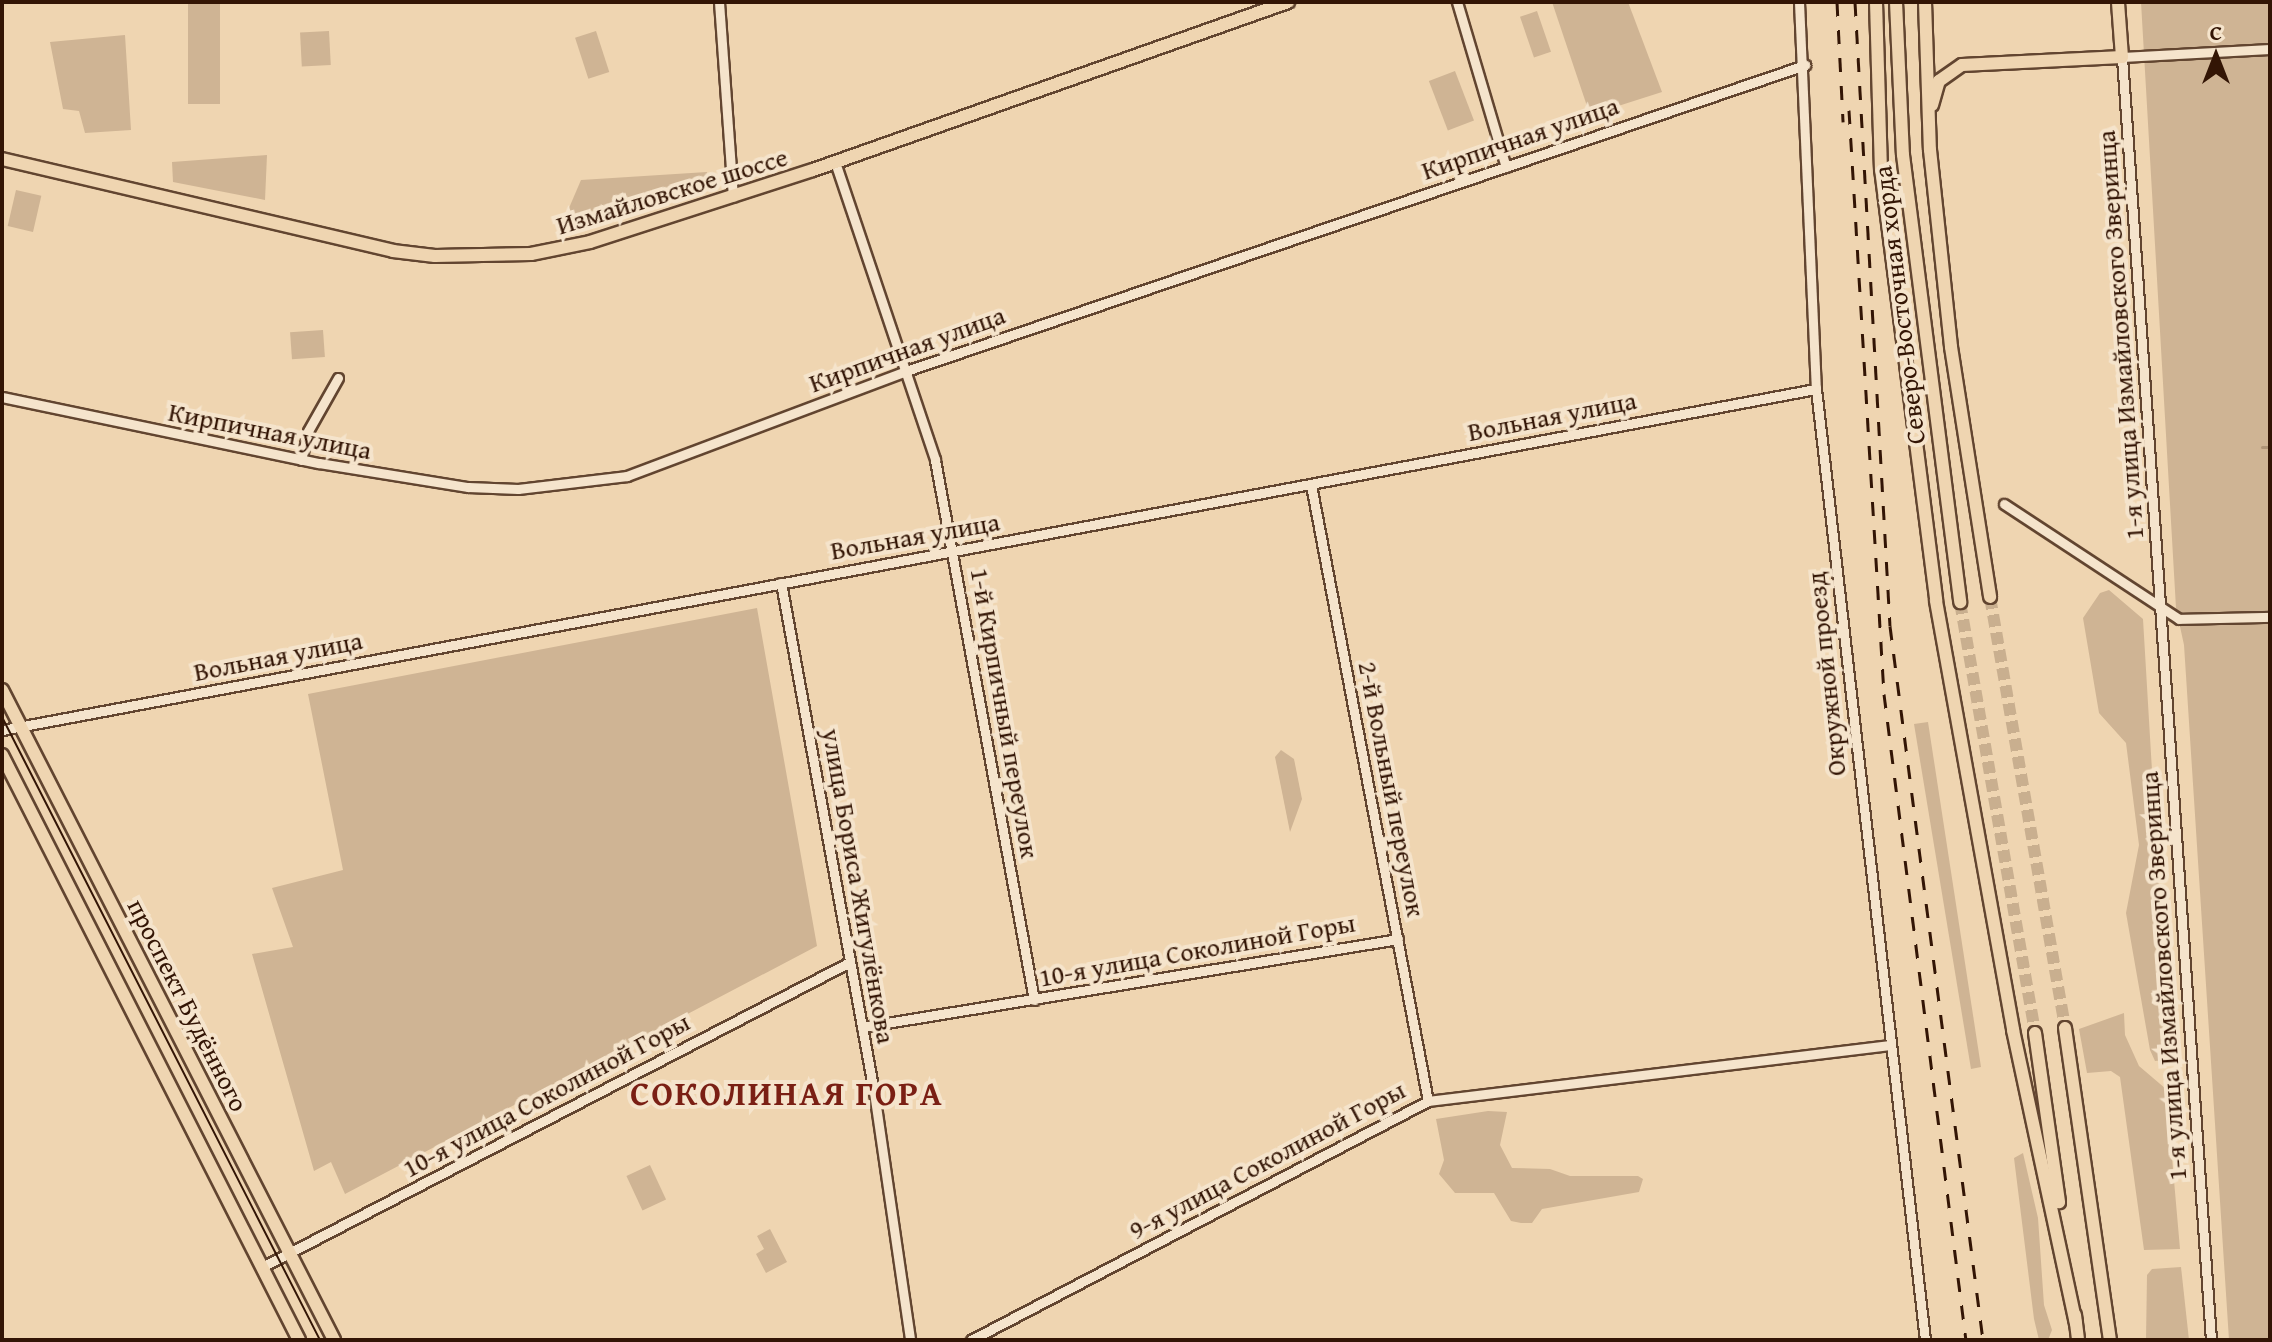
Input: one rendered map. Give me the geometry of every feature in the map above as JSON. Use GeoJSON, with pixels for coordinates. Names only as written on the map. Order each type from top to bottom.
{"type":"FeatureCollection","features":[{"type":"Feature","properties":{"kind":"main road","name":"Измайловское шоссе"},"geometry":{"type":"LineString","coordinates":[[2,159],[371,246],[435,256],[507,256],[563,248],[733,196],[1288,2]]}},
{"type":"Feature","properties":{"kind":"main road"},"geometry":{"type":"LineString","coordinates":[[1876,2],[1881,169],[1936,601],[2013,1030],[2076,1323]]}},
{"type":"Feature","properties":{"kind":"main road","name":"Северо-Восточная хорда"},"geometry":{"type":"LineString","coordinates":[[1896,2],[1903,155],[1960,602]]}},
{"type":"Feature","properties":{"kind":"main road","name":"Северо-Восточная хорда"},"geometry":{"type":"LineString","coordinates":[[1925,2],[1928,119],[1951,347],[1990,597]]}},
{"type":"Feature","properties":{"kind":"main road"},"geometry":{"type":"LineString","coordinates":[[1928,119],[1939,81],[1962,65],[2122,57],[2118,2]]}},
{"type":"Feature","properties":{"kind":"main road","name":"проспект Будённого"},"geometry":{"type":"LineString","coordinates":[[2,690],[334,1340]]}},
{"type":"Feature","properties":{"kind":"main road","name":"проспект Будённого"},"geometry":{"type":"LineString","coordinates":[[2,755],[299,1340]]}},
{"type":"Feature","properties":{"kind":"main road"},"geometry":{"type":"LineString","coordinates":[[2065,1028],[2110,1340]]}},
{"type":"Feature","properties":{"kind":"main road"},"geometry":{"type":"LineString","coordinates":[[2035,1033],[2078,1340]]}},
{"type":"Feature","properties":{"kind":"street"},"geometry":{"type":"LineString","coordinates":[[719,2],[733,196]]}},
{"type":"Feature","properties":{"kind":"street"},"geometry":{"type":"LineString","coordinates":[[1457,2],[1506,167]]}},
{"type":"Feature","properties":{"kind":"street","name":"Окружной проезд"},"geometry":{"type":"LineString","coordinates":[[1799,2],[1805,65],[1816,389],[1888,1045],[1925,1340]]}},
{"type":"Feature","properties":{"kind":"street"},"geometry":{"type":"LineString","coordinates":[[2122,57],[2270,49]]}},
{"type":"Feature","properties":{"kind":"street","name":"1-я улица Измайловского Зверинца"},"geometry":{"type":"LineString","coordinates":[[2122,57],[2211,1340]]}},
{"type":"Feature","properties":{"kind":"street","name":"Кирпичная улица"},"geometry":{"type":"LineString","coordinates":[[2,397],[301,460],[496,489],[627,476],[906,371],[1805,65]]}},
{"type":"Feature","properties":{"kind":"street","name":"1-й Кирпичный переулок"},"geometry":{"type":"LineString","coordinates":[[835,162],[932,446],[1034,1000]]}},
{"type":"Feature","properties":{"kind":"street"},"geometry":{"type":"LineString","coordinates":[[301,460],[308,431],[338,378]]}},
{"type":"Feature","properties":{"kind":"street","name":"Вольная улица"},"geometry":{"type":"LineString","coordinates":[[2,730],[1816,389]]}},
{"type":"Feature","properties":{"kind":"street","name":"2-й Вольный переулок"},"geometry":{"type":"LineString","coordinates":[[1311,485],[1428,1101]]}},
{"type":"Feature","properties":{"kind":"street","name":"1-я улица Измайловского Зверинца"},"geometry":{"type":"LineString","coordinates":[[2004,504],[2161,609]]}},
{"type":"Feature","properties":{"kind":"street","name":"улица Бориса Жигулёнкова"},"geometry":{"type":"LineString","coordinates":[[781,583],[862,1027],[910,1340]]}},
{"type":"Feature","properties":{"kind":"street"},"geometry":{"type":"LineString","coordinates":[[2161,609],[2186,620],[2270,617]]}},
{"type":"Feature","properties":{"kind":"street","name":"10-я улица Соколиной Горы"},"geometry":{"type":"LineString","coordinates":[[862,1027],[1398,939]]}},
{"type":"Feature","properties":{"kind":"street","name":"10-я улица Соколиной Горы"},"geometry":{"type":"LineString","coordinates":[[262,1267],[850,962]]}},
{"type":"Feature","properties":{"kind":"street","name":"9-я улица Соколиной Горы"},"geometry":{"type":"LineString","coordinates":[[971,1340],[1428,1101],[1888,1045]]}},
{"type":"Feature","properties":{"kind":"shaded area"},"geometry":{"type":"Polygon","coordinates":[[[188,2],[220,2],[220,104],[188,104],[188,2]]]}},
{"type":"Feature","properties":{"kind":"shaded area"},"geometry":{"type":"Polygon","coordinates":[[[1552,2],[1628,2],[1662,92],[1590,115],[1552,2]]]}},
{"type":"Feature","properties":{"kind":"shaded area"},"geometry":{"type":"Polygon","coordinates":[[[2141,2],[2270,2],[2270,1340],[2229,1340],[2184,645],[2176,608],[2141,2]]]}},
{"type":"Feature","properties":{"kind":"shaded area"},"geometry":{"type":"Polygon","coordinates":[[[1537,11],[1551,52],[1534,58],[1520,17],[1537,11]]]}},
{"type":"Feature","properties":{"kind":"shaded area"},"geometry":{"type":"Polygon","coordinates":[[[329,31],[331,65],[302,66],[300,33],[329,31]]]}},
{"type":"Feature","properties":{"kind":"shaded area"},"geometry":{"type":"Polygon","coordinates":[[[596,31],[609,72],[588,79],[575,38],[596,31]]]}},
{"type":"Feature","properties":{"kind":"shaded area"},"geometry":{"type":"Polygon","coordinates":[[[125,35],[131,130],[85,133],[79,111],[63,109],[50,42],[125,35]]]}},
{"type":"Feature","properties":{"kind":"shaded area"},"geometry":{"type":"Polygon","coordinates":[[[1455,71],[1474,120],[1448,131],[1429,81],[1455,71]]]}},
{"type":"Feature","properties":{"kind":"shaded area"},"geometry":{"type":"Polygon","coordinates":[[[267,155],[265,200],[173,182],[172,162],[267,155]]]}},
{"type":"Feature","properties":{"kind":"shaded area"},"geometry":{"type":"Polygon","coordinates":[[[707,172],[706,177],[563,222],[581,180],[707,172]]]}},
{"type":"Feature","properties":{"kind":"shaded area"},"geometry":{"type":"Polygon","coordinates":[[[16,190],[41,196],[33,232],[8,226],[16,190]]]}},
{"type":"Feature","properties":{"kind":"shaded area"},"geometry":{"type":"Polygon","coordinates":[[[323,330],[325,357],[292,359],[290,332],[323,330]]]}},
{"type":"Feature","properties":{"kind":"shaded area"},"geometry":{"type":"Polygon","coordinates":[[[2109,590],[2143,619],[2169,1057],[2166,1060],[2155,1061],[2150,1050],[2126,913],[2139,845],[2126,743],[2099,713],[2083,618],[2100,593],[2109,590]]]}},
{"type":"Feature","properties":{"kind":"shaded area"},"geometry":{"type":"Polygon","coordinates":[[[757,608],[817,946],[345,1194],[331,1162],[314,1171],[252,954],[293,947],[272,888],[343,870],[308,694],[757,608]]]}},
{"type":"Feature","properties":{"kind":"shaded area"},"geometry":{"type":"Polygon","coordinates":[[[1928,722],[1981,1067],[1971,1069],[1914,724],[1928,722]]]}},
{"type":"Feature","properties":{"kind":"shaded area"},"geometry":{"type":"Polygon","coordinates":[[[1281,750],[1294,759],[1302,799],[1290,832],[1275,757],[1281,750]]]}},
{"type":"Feature","properties":{"kind":"shaded area"},"geometry":{"type":"Polygon","coordinates":[[[2124,1013],[2125,1035],[2139,1066],[2166,1089],[2180,1249],[2144,1250],[2120,1077],[2111,1071],[2087,1073],[2079,1029],[2124,1013]]]}},
{"type":"Feature","properties":{"kind":"shaded area"},"geometry":{"type":"Polygon","coordinates":[[[1488,1111],[1507,1112],[1500,1145],[1512,1168],[1550,1169],[1570,1176],[1638,1176],[1643,1179],[1639,1192],[1542,1209],[1532,1223],[1511,1221],[1494,1193],[1455,1193],[1439,1174],[1444,1160],[1436,1119],[1488,1111]]]}},
{"type":"Feature","properties":{"kind":"shaded area"},"geometry":{"type":"Polygon","coordinates":[[[2023,1153],[2038,1218],[2044,1305],[2052,1330],[2048,1340],[2039,1340],[2034,1319],[2014,1158],[2023,1153]]]}},
{"type":"Feature","properties":{"kind":"shaded area"},"geometry":{"type":"Polygon","coordinates":[[[650,1165],[666,1199],[642,1210],[626,1176],[650,1165]]]}},
{"type":"Feature","properties":{"kind":"shaded area"},"geometry":{"type":"Polygon","coordinates":[[[770,1229],[787,1262],[766,1273],[756,1254],[764,1249],[757,1236],[770,1229]]]}},
{"type":"Feature","properties":{"kind":"shaded area"},"geometry":{"type":"Polygon","coordinates":[[[2181,1267],[2189,1340],[2146,1340],[2147,1275],[2152,1269],[2181,1267]]]}},
{"type":"Feature","properties":{"kind":"waterway"},"geometry":{"type":"LineString","coordinates":[[2262,447],[2270,447]]}},
{"type":"Feature","properties":{"kind":"tunnel"},"geometry":{"type":"LineString","coordinates":[[1990,597],[2065,1028]]}},
{"type":"Feature","properties":{"kind":"tunnel"},"geometry":{"type":"LineString","coordinates":[[1960,602],[2035,1033]]}},
{"type":"Feature","properties":{"kind":"tram line"},"geometry":{"type":"LineString","coordinates":[[2,717],[320,1340]]}},
{"type":"Feature","properties":{"kind":"railway"},"geometry":{"type":"LineString","coordinates":[[1837,2],[1843,122]]}},
{"type":"Feature","properties":{"kind":"railway"},"geometry":{"type":"LineString","coordinates":[[1855,2],[1890,626],[1983,1340]]}},
{"type":"Feature","properties":{"kind":"railway"},"geometry":{"type":"LineString","coordinates":[[1849,110],[1884,694],[1966,1340]]}},
{"type":"Feature","properties":{"kind":"district","name":"СОКОЛИНАЯ ГОРА"},"geometry":{"type":"Point","coordinates":[787,1093]}}]}
